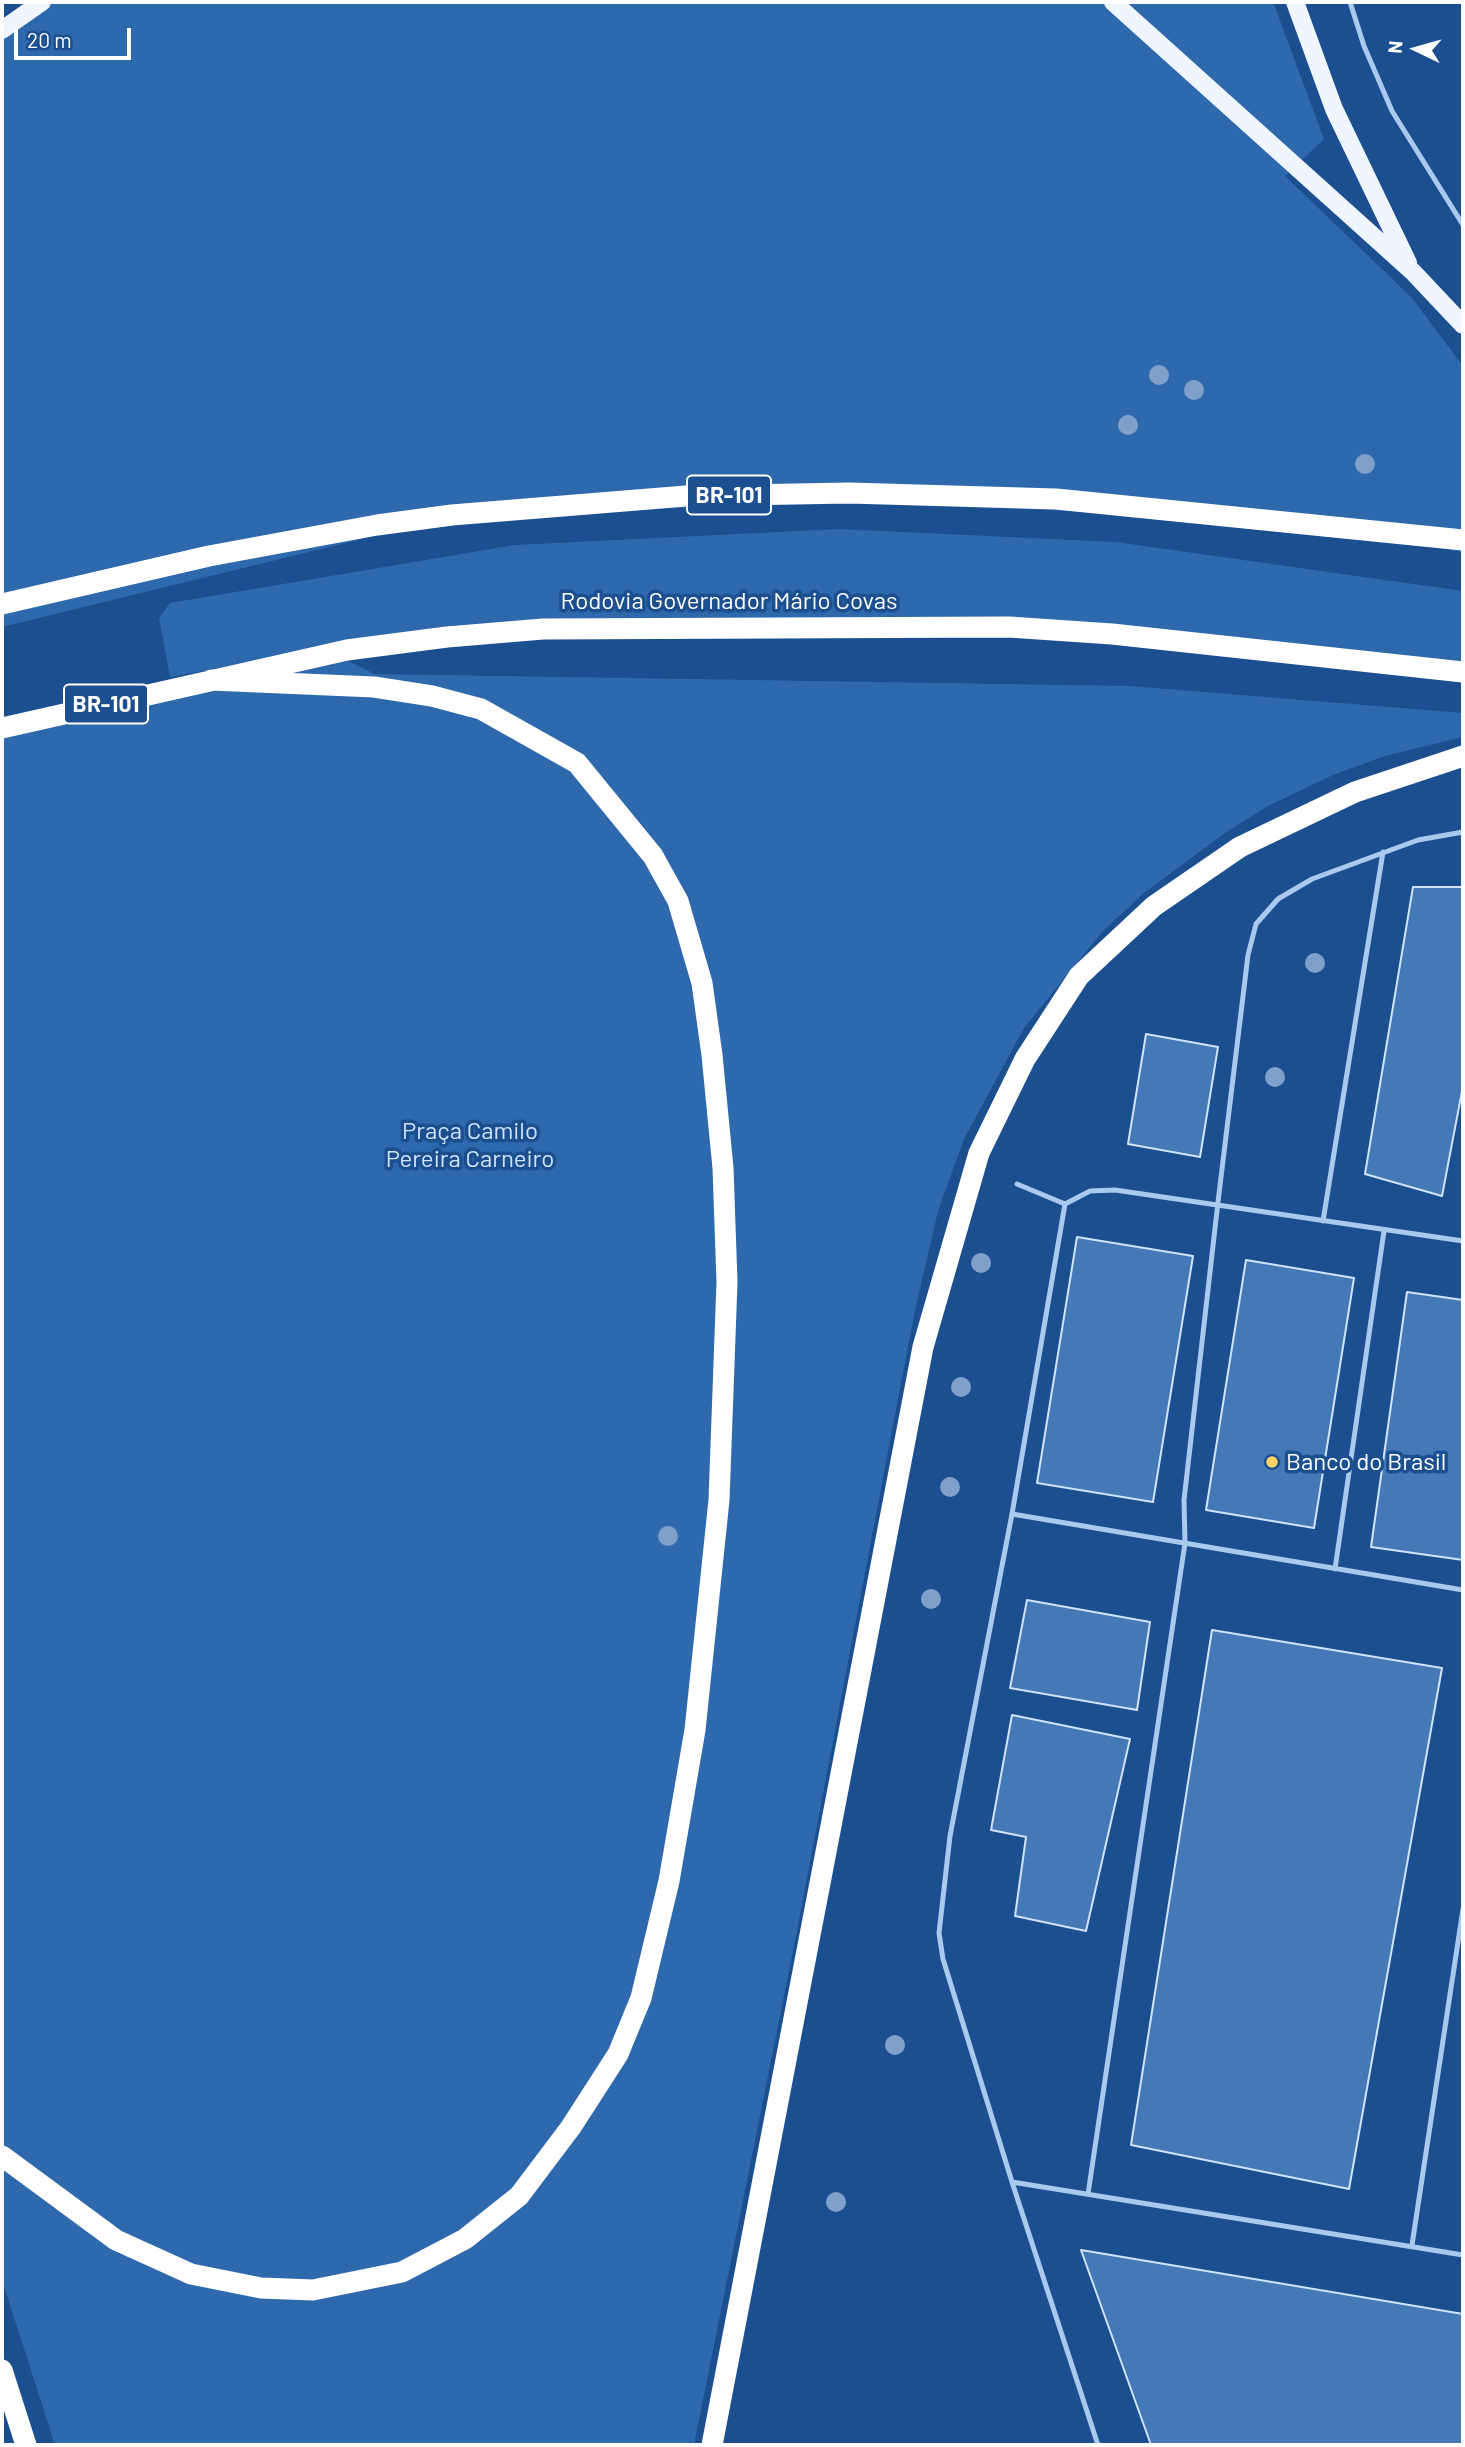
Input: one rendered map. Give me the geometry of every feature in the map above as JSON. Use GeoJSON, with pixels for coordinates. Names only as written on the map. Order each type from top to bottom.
{"type":"FeatureCollection","features":[{"type":"Feature","properties":{"kind":"highway","name":"BR-101"},"geometry":{"type":"LineString","coordinates":[[2,604],[209,556],[377,525],[452,515],[685,496],[849,493],[1056,499],[1463,540]]}},
{"type":"Feature","properties":{"kind":"highway","name":"Rodovia Governador Mário Covas"},"geometry":{"type":"LineString","coordinates":[[2,728],[347,650],[447,636],[543,629],[1009,627],[1112,634],[1463,671]]}},
{"type":"Feature","properties":{"kind":"highway"},"geometry":{"type":"LineString","coordinates":[[2,2156],[116,2240],[191,2274],[261,2288],[313,2290],[402,2272],[465,2239],[519,2196],[571,2127],[618,2054],[641,1998],[666,1894],[695,1730],[719,1500],[727,1282],[723,1168],[712,1055],[702,983],[678,901],[653,856],[577,763],[481,709],[432,696],[374,687],[211,680]]}},
{"type":"Feature","properties":{"kind":"highway"},"geometry":{"type":"LineString","coordinates":[[712,2445],[923,1347],[979,1153],[1025,1059],[1079,976],[1154,906],[1240,847],[1355,792],[1463,756]]}},
{"type":"Feature","properties":{"kind":"highway"},"geometry":{"type":"LineString","coordinates":[[2,2370],[26,2445]]}},
{"type":"Feature","properties":{"kind":"main road"},"geometry":{"type":"LineString","coordinates":[[2,30],[42,2]]}},
{"type":"Feature","properties":{"kind":"main road"},"geometry":{"type":"LineString","coordinates":[[1113,2],[1413,272],[1463,325]]}},
{"type":"Feature","properties":{"kind":"main road"},"geometry":{"type":"LineString","coordinates":[[1295,2],[1334,109],[1413,272]]}},
{"type":"Feature","properties":{"kind":"lane"},"geometry":{"type":"LineString","coordinates":[[1350,2],[1364,46],[1392,111],[1463,225]]}},
{"type":"Feature","properties":{"kind":"lane"},"geometry":{"type":"LineString","coordinates":[[1088,2194],[1185,1543],[1184,1500],[1218,1202],[1248,955],[1256,924],[1278,899],[1312,879],[1418,840],[1463,832]]}},
{"type":"Feature","properties":{"kind":"lane"},"geometry":{"type":"LineString","coordinates":[[1323,1221],[1383,852]]}},
{"type":"Feature","properties":{"kind":"lane"},"geometry":{"type":"LineString","coordinates":[[1017,1184],[1065,1204]]}},
{"type":"Feature","properties":{"kind":"lane"},"geometry":{"type":"LineString","coordinates":[[1065,1204],[1090,1191],[1115,1190],[1218,1202],[1384,1231],[1463,1241]]}},
{"type":"Feature","properties":{"kind":"lane"},"geometry":{"type":"LineString","coordinates":[[1065,1204],[1012,1514],[950,1836],[939,1933],[943,1959],[1012,2182],[1098,2445]]}},
{"type":"Feature","properties":{"kind":"lane"},"geometry":{"type":"LineString","coordinates":[[1335,1569],[1384,1231]]}},
{"type":"Feature","properties":{"kind":"lane"},"geometry":{"type":"LineString","coordinates":[[1012,1514],[1463,1590]]}},
{"type":"Feature","properties":{"kind":"lane"},"geometry":{"type":"LineString","coordinates":[[1412,2245],[1463,1909]]}},
{"type":"Feature","properties":{"kind":"lane"},"geometry":{"type":"LineString","coordinates":[[1012,2182],[1463,2255]]}},
{"type":"Feature","properties":{"kind":"green space"},"geometry":{"type":"Polygon","coordinates":[[[51,2],[1273,2],[1324,139],[1285,176],[1412,298],[1463,366],[1463,552],[1341,531],[1241,519],[847,501],[452,517],[2,627],[2,37],[51,2]]]}},
{"type":"Feature","properties":{"kind":"green space"},"geometry":{"type":"Polygon","coordinates":[[[839,529],[1116,542],[1463,591],[1463,665],[995,619],[378,639],[170,677],[159,618],[170,603],[515,545],[839,529]]]}},
{"type":"Feature","properties":{"kind":"green space","name":"Praça Camilo Pereira Carneiro"},"geometry":{"type":"Polygon","coordinates":[[[326,650],[375,674],[1130,686],[1463,713],[1463,737],[1385,756],[1333,775],[1268,806],[1225,833],[1144,893],[1102,932],[1024,1028],[964,1139],[938,1211],[914,1315],[796,1936],[694,2445],[55,2445],[2,2280],[2,728],[326,650]]]}},
{"type":"Feature","properties":{"kind":"building"},"geometry":{"type":"Polygon","coordinates":[[[1413,887],[1463,887],[1463,1086],[1442,1196],[1365,1174],[1413,887]]]}},
{"type":"Feature","properties":{"kind":"building"},"geometry":{"type":"Polygon","coordinates":[[[1146,1034],[1218,1047],[1200,1157],[1128,1144],[1146,1034]]]}},
{"type":"Feature","properties":{"kind":"building"},"geometry":{"type":"Polygon","coordinates":[[[1077,1237],[1193,1256],[1153,1502],[1037,1483],[1077,1237]]]}},
{"type":"Feature","properties":{"kind":"building"},"geometry":{"type":"Polygon","coordinates":[[[1246,1260],[1354,1278],[1314,1528],[1206,1510],[1246,1260]]]}},
{"type":"Feature","properties":{"kind":"building"},"geometry":{"type":"Polygon","coordinates":[[[1407,1292],[1463,1300],[1463,1560],[1371,1547],[1407,1292]]]}},
{"type":"Feature","properties":{"kind":"building"},"geometry":{"type":"Polygon","coordinates":[[[1027,1600],[1150,1622],[1137,1710],[1010,1688],[1027,1600]]]}},
{"type":"Feature","properties":{"kind":"building"},"geometry":{"type":"Polygon","coordinates":[[[1212,1630],[1442,1668],[1349,2189],[1131,2145],[1212,1630]]]}},
{"type":"Feature","properties":{"kind":"building"},"geometry":{"type":"Polygon","coordinates":[[[1012,1715],[1130,1739],[1086,1931],[1015,1916],[1026,1837],[991,1830],[1012,1715]]]}},
{"type":"Feature","properties":{"kind":"building"},"geometry":{"type":"Polygon","coordinates":[[[1081,2250],[1463,2314],[1463,2445],[1151,2445],[1081,2250]]]}},
{"type":"Feature","properties":{"kind":"place","name":"Banco do Brasil"},"geometry":{"type":"Point","coordinates":[1272,1462]}}]}
